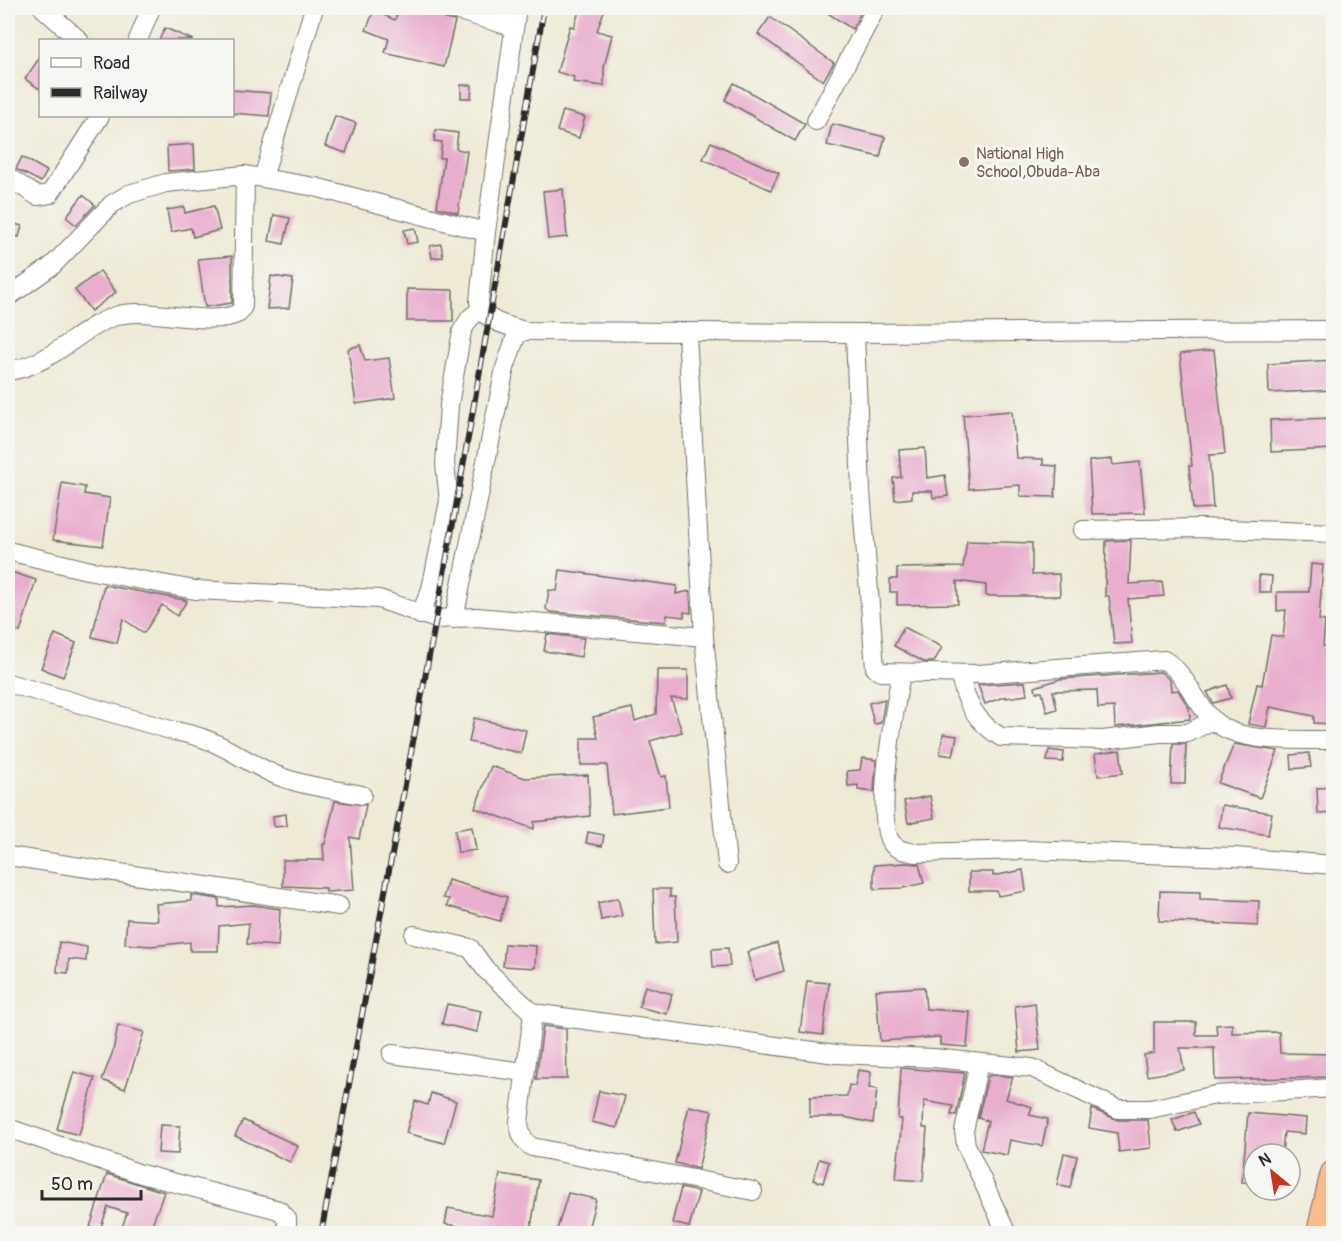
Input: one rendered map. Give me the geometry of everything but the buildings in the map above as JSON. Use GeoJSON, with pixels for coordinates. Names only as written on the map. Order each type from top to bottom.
{"type":"FeatureCollection","features":[{"type":"Feature","properties":{"kind":"highway"},"geometry":{"type":"LineString","coordinates":[[1320,1233],[1334,1174]]}},
{"type":"Feature","properties":{"kind":"street"},"geometry":{"type":"LineString","coordinates":[[43,8],[78,39]]}},
{"type":"Feature","properties":{"kind":"street"},"geometry":{"type":"LineString","coordinates":[[138,39],[151,8]]}},
{"type":"Feature","properties":{"kind":"street"},"geometry":{"type":"LineString","coordinates":[[8,371],[38,363],[119,315],[220,318],[239,313],[243,306],[254,176],[302,53],[314,8]]}},
{"type":"Feature","properties":{"kind":"street"},"geometry":{"type":"LineString","coordinates":[[449,8],[513,27]]}},
{"type":"Feature","properties":{"kind":"street"},"geometry":{"type":"LineString","coordinates":[[517,8],[478,302],[480,310],[493,320],[524,331],[687,333],[1334,330]]}},
{"type":"Feature","properties":{"kind":"street"},"geometry":{"type":"LineString","coordinates":[[816,121],[876,8]]}},
{"type":"Feature","properties":{"kind":"street"},"geometry":{"type":"LineString","coordinates":[[8,177],[37,196],[50,194],[99,117]]}},
{"type":"Feature","properties":{"kind":"street"},"geometry":{"type":"LineString","coordinates":[[8,297],[53,266],[112,204],[129,194],[166,183],[254,176],[315,187],[486,232]]}},
{"type":"Feature","properties":{"kind":"street"},"geometry":{"type":"LineString","coordinates":[[420,615],[431,589],[449,501],[445,464],[449,405],[462,331],[470,318],[480,310]]}},
{"type":"Feature","properties":{"kind":"street"},"geometry":{"type":"LineString","coordinates":[[454,619],[505,368],[516,336],[524,331]]}},
{"type":"Feature","properties":{"kind":"street"},"geometry":{"type":"LineString","coordinates":[[687,333],[704,637],[727,864]]}},
{"type":"Feature","properties":{"kind":"street"},"geometry":{"type":"LineString","coordinates":[[855,333],[861,491],[875,668],[880,672],[901,674],[960,674],[1164,660],[1188,684],[1213,720],[1245,735],[1334,740]]}},
{"type":"Feature","properties":{"kind":"street"},"geometry":{"type":"LineString","coordinates":[[1083,530],[1198,528],[1334,532]]}},
{"type":"Feature","properties":{"kind":"street"},"geometry":{"type":"LineString","coordinates":[[8,551],[87,570],[195,590],[379,599],[436,619],[477,617],[704,637]]}},
{"type":"Feature","properties":{"kind":"street"},"geometry":{"type":"LineString","coordinates":[[901,674],[887,767],[886,818],[890,839],[899,850],[916,853],[1024,850],[1212,856],[1334,865]]}},
{"type":"Feature","properties":{"kind":"street"},"geometry":{"type":"LineString","coordinates":[[960,674],[963,694],[976,715],[989,730],[1001,737],[1103,740],[1159,732],[1188,732],[1213,720]]}},
{"type":"Feature","properties":{"kind":"street"},"geometry":{"type":"LineString","coordinates":[[8,683],[174,731],[198,735],[236,752],[278,776],[362,795]]}},
{"type":"Feature","properties":{"kind":"street"},"geometry":{"type":"LineString","coordinates":[[8,856],[339,906]]}},
{"type":"Feature","properties":{"kind":"street"},"geometry":{"type":"LineString","coordinates":[[414,935],[470,948],[486,970],[533,1013],[836,1054],[1032,1068],[1118,1109],[1150,1109],[1216,1095],[1334,1088]]}},
{"type":"Feature","properties":{"kind":"street"},"geometry":{"type":"LineString","coordinates":[[533,1013],[524,1072],[520,1131],[526,1144],[753,1191]]}},
{"type":"Feature","properties":{"kind":"street"},"geometry":{"type":"LineString","coordinates":[[392,1054],[524,1072]]}},
{"type":"Feature","properties":{"kind":"street"},"geometry":{"type":"LineString","coordinates":[[979,1063],[964,1131],[966,1145],[1007,1233]]}},
{"type":"Feature","properties":{"kind":"street"},"geometry":{"type":"LineString","coordinates":[[8,1128],[141,1174],[279,1210],[287,1218],[287,1233]]}},
{"type":"Feature","properties":{"kind":"railway"},"geometry":{"type":"LineString","coordinates":[[321,1234],[436,619],[544,8]]}},
{"type":"Feature","properties":{"kind":"place","name":"National High School,Obuda-Aba"},"geometry":{"type":"Point","coordinates":[964,162]}}]}
